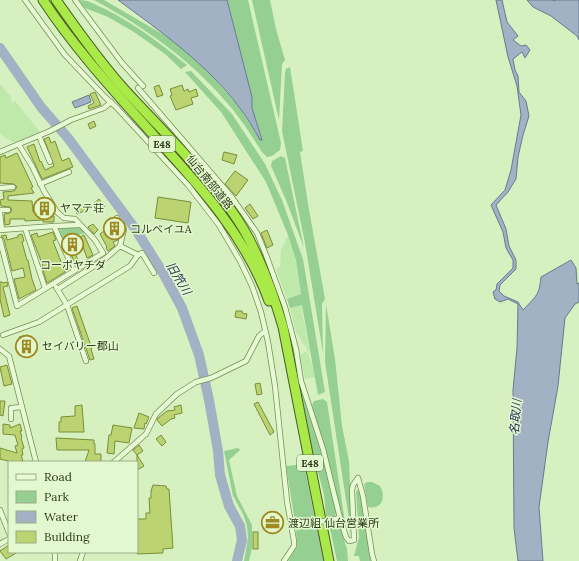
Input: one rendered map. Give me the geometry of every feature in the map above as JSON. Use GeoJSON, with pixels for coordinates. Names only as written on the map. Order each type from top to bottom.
{"type":"FeatureCollection","features":[{"type":"Feature","properties":{"kind":"highway","name":"仙台南部道路"},"geometry":{"type":"LineString","coordinates":[[43,0],[76,47],[93,68],[209,198],[240,240],[268,296],[291,365]]}},
{"type":"Feature","properties":{"kind":"highway","name":"仙台南部道路"},"geometry":{"type":"LineString","coordinates":[[56,0],[101,61],[213,187],[244,230],[260,262],[273,294],[283,327],[329,561]]}},
{"type":"Feature","properties":{"kind":"street"},"geometry":{"type":"LineString","coordinates":[[25,0],[64,55],[111,102],[188,185],[218,225],[240,261],[252,286],[261,312],[268,342],[275,386],[286,501],[293,527],[294,546],[284,561]]}},
{"type":"Feature","properties":{"kind":"street"},"geometry":{"type":"LineString","coordinates":[[76,0],[122,63],[142,86]]}},
{"type":"Feature","properties":{"kind":"street"},"geometry":{"type":"LineString","coordinates":[[138,88],[231,196],[257,233],[285,307],[296,349],[301,381],[323,449],[338,518],[346,537],[349,540],[354,540],[355,534],[352,490],[358,478],[363,496],[374,561]]}},
{"type":"Feature","properties":{"kind":"street"},"geometry":{"type":"LineString","coordinates":[[0,152],[19,145],[69,121],[104,108],[111,102]]}},
{"type":"Feature","properties":{"kind":"street"},"geometry":{"type":"LineString","coordinates":[[39,136],[50,162]]}},
{"type":"Feature","properties":{"kind":"street"},"geometry":{"type":"LineString","coordinates":[[0,240],[16,306],[103,253],[95,240],[80,226],[75,219],[64,218],[57,212],[19,145]]}},
{"type":"Feature","properties":{"kind":"street"},"geometry":{"type":"LineString","coordinates":[[40,184],[58,173],[69,172]]}},
{"type":"Feature","properties":{"kind":"street"},"geometry":{"type":"LineString","coordinates":[[0,188],[13,187]]}},
{"type":"Feature","properties":{"kind":"street"},"geometry":{"type":"LineString","coordinates":[[8,210],[0,211],[1,230],[54,226],[80,226]]}},
{"type":"Feature","properties":{"kind":"street"},"geometry":{"type":"LineString","coordinates":[[58,290],[122,246],[124,229],[117,218]]}},
{"type":"Feature","properties":{"kind":"street"},"geometry":{"type":"LineString","coordinates":[[54,226],[74,271]]}},
{"type":"Feature","properties":{"kind":"street"},"geometry":{"type":"LineString","coordinates":[[25,228],[45,288]]}},
{"type":"Feature","properties":{"kind":"street"},"geometry":{"type":"LineString","coordinates":[[122,246],[137,255]]}},
{"type":"Feature","properties":{"kind":"street"},"geometry":{"type":"LineString","coordinates":[[4,335],[39,322],[130,266],[137,255],[142,253],[154,273]]}},
{"type":"Feature","properties":{"kind":"street"},"geometry":{"type":"LineString","coordinates":[[54,284],[66,304],[86,361]]}},
{"type":"Feature","properties":{"kind":"street"},"geometry":{"type":"LineString","coordinates":[[115,461],[146,434],[156,414],[177,394],[196,382],[211,378],[246,361],[259,336],[265,331]]}},
{"type":"Feature","properties":{"kind":"street"},"geometry":{"type":"LineString","coordinates":[[0,349],[9,356],[36,461]]}},
{"type":"Feature","properties":{"kind":"street"},"geometry":{"type":"LineString","coordinates":[[11,419],[11,408],[22,407]]}},
{"type":"Feature","properties":{"kind":"street"},"geometry":{"type":"LineString","coordinates":[[0,510],[8,530]]}},
{"type":"Feature","properties":{"kind":"street"},"geometry":{"type":"LineString","coordinates":[[293,527],[338,518]]}},
{"type":"Feature","properties":{"kind":"green space"},"geometry":{"type":"Polygon","coordinates":[[[79,0],[92,3],[127,21],[158,42],[187,65],[181,69],[165,54],[134,32],[108,17],[85,8],[79,0]]]}},
{"type":"Feature","properties":{"kind":"green space"},"geometry":{"type":"Polygon","coordinates":[[[94,0],[104,0],[171,39],[204,67],[239,107],[261,140],[262,139],[252,108],[252,97],[227,0],[248,0],[281,143],[280,150],[272,156],[267,157],[234,111],[187,62],[152,35],[94,0]]]}},
{"type":"Feature","properties":{"kind":"green space"},"geometry":{"type":"Polygon","coordinates":[[[252,0],[270,0],[276,29],[285,60],[282,64],[279,120],[252,0]]]}},
{"type":"Feature","properties":{"kind":"green space"},"geometry":{"type":"Polygon","coordinates":[[[290,67],[303,151],[300,152],[325,299],[322,304],[323,353],[305,243],[282,131],[285,73],[286,69],[290,67]]]}},
{"type":"Feature","properties":{"kind":"green space"},"geometry":{"type":"Polygon","coordinates":[[[191,71],[232,114],[265,164],[282,200],[303,259],[325,392],[318,395],[302,305],[290,308],[287,299],[301,294],[296,260],[288,235],[266,182],[221,112],[185,72],[191,71]]]}},
{"type":"Feature","properties":{"kind":"green space"},"geometry":{"type":"Polygon","coordinates":[[[0,84],[11,97],[12,103],[15,101],[40,132],[14,143],[0,134],[0,84]]]}},
{"type":"Feature","properties":{"kind":"green space"},"geometry":{"type":"Polygon","coordinates":[[[281,156],[285,158],[304,248],[286,200],[271,166],[272,161],[281,156]]]}},
{"type":"Feature","properties":{"kind":"green space"},"geometry":{"type":"Polygon","coordinates":[[[80,227],[85,233],[63,240],[59,229],[80,227]]]}},
{"type":"Feature","properties":{"kind":"green space"},"geometry":{"type":"Polygon","coordinates":[[[288,235],[296,260],[301,294],[287,299],[276,269],[280,267],[281,250],[288,235]]]}},
{"type":"Feature","properties":{"kind":"green space"},"geometry":{"type":"Polygon","coordinates":[[[326,304],[335,359],[342,426],[349,461],[351,533],[325,362],[326,304]]]}},
{"type":"Feature","properties":{"kind":"green space"},"geometry":{"type":"Polygon","coordinates":[[[301,305],[310,354],[296,332],[290,308],[301,305]]]}},
{"type":"Feature","properties":{"kind":"green space"},"geometry":{"type":"Polygon","coordinates":[[[307,351],[315,377],[305,379],[300,355],[307,351]]]}},
{"type":"Feature","properties":{"kind":"green space"},"geometry":{"type":"Polygon","coordinates":[[[300,386],[328,475],[336,513],[335,516],[326,517],[324,494],[314,458],[300,386]]]}},
{"type":"Feature","properties":{"kind":"green space"},"geometry":{"type":"Polygon","coordinates":[[[323,399],[327,402],[346,529],[312,405],[314,401],[323,399]]]}},
{"type":"Feature","properties":{"kind":"green space"},"geometry":{"type":"Polygon","coordinates":[[[238,448],[240,450],[229,460],[237,496],[252,525],[252,548],[249,561],[244,561],[248,538],[247,526],[243,514],[233,496],[224,451],[238,448]]]}},
{"type":"Feature","properties":{"kind":"green space"},"geometry":{"type":"Polygon","coordinates":[[[304,464],[315,520],[296,524],[286,466],[304,464]]]}},
{"type":"Feature","properties":{"kind":"green space"},"geometry":{"type":"Polygon","coordinates":[[[367,482],[372,482],[380,486],[382,490],[383,498],[377,506],[368,507],[364,484],[367,482]]]}},
{"type":"Feature","properties":{"kind":"green space"},"geometry":{"type":"Polygon","coordinates":[[[357,490],[360,493],[371,561],[360,561],[359,556],[354,556],[359,537],[357,490]]]}},
{"type":"Feature","properties":{"kind":"green space"},"geometry":{"type":"Polygon","coordinates":[[[329,524],[339,524],[347,549],[348,561],[337,561],[329,524]]]}},
{"type":"Feature","properties":{"kind":"green space"},"geometry":{"type":"Polygon","coordinates":[[[318,525],[325,561],[288,561],[297,547],[296,531],[298,529],[318,525]]]}},
{"type":"Feature","properties":{"kind":"water"},"geometry":{"type":"Polygon","coordinates":[[[118,0],[227,0],[252,97],[252,108],[262,140],[260,140],[239,107],[226,91],[198,62],[118,0]]]}},
{"type":"Feature","properties":{"kind":"water","name":"名取川"},"geometry":{"type":"Polygon","coordinates":[[[496,0],[502,0],[507,22],[518,36],[513,40],[521,46],[526,45],[530,50],[525,58],[522,52],[513,59],[518,76],[519,92],[526,101],[529,116],[518,157],[516,179],[508,192],[496,205],[506,229],[509,246],[516,260],[516,269],[500,285],[499,291],[504,296],[518,302],[523,310],[538,292],[541,277],[571,260],[576,268],[577,284],[579,283],[579,302],[575,304],[565,318],[558,386],[539,507],[543,561],[518,561],[514,528],[513,390],[517,348],[518,304],[508,299],[500,302],[495,299],[493,292],[496,290],[497,284],[513,268],[513,260],[506,248],[503,232],[491,205],[505,190],[511,170],[521,115],[517,86],[508,57],[496,0]]]}},
{"type":"Feature","properties":{"kind":"water"},"geometry":{"type":"Polygon","coordinates":[[[527,0],[579,0],[579,40],[577,36],[551,16],[533,7],[527,0]]]}},
{"type":"Feature","properties":{"kind":"water"},"geometry":{"type":"Polygon","coordinates":[[[89,95],[91,102],[75,108],[72,102],[89,95]]]}},
{"type":"Feature","properties":{"kind":"building"},"geometry":{"type":"Polygon","coordinates":[[[159,85],[163,95],[157,97],[154,87],[159,85]]]}},
{"type":"Feature","properties":{"kind":"building"},"geometry":{"type":"Polygon","coordinates":[[[182,85],[184,91],[188,89],[189,92],[196,89],[198,96],[191,98],[193,104],[176,110],[170,96],[172,95],[170,89],[182,85]]]}},
{"type":"Feature","properties":{"kind":"building"},"geometry":{"type":"Polygon","coordinates":[[[95,92],[101,105],[89,109],[88,106],[94,103],[90,94],[95,92]]]}},
{"type":"Feature","properties":{"kind":"building"},"geometry":{"type":"Polygon","coordinates":[[[94,121],[96,126],[90,129],[88,124],[94,121]]]}},
{"type":"Feature","properties":{"kind":"building"},"geometry":{"type":"Polygon","coordinates":[[[49,137],[51,143],[55,141],[62,161],[69,158],[73,167],[42,179],[27,147],[34,144],[40,162],[41,161],[45,170],[54,166],[44,139],[49,137]]]}},
{"type":"Feature","properties":{"kind":"building"},"geometry":{"type":"Polygon","coordinates":[[[224,152],[237,155],[234,164],[222,160],[224,152]]]}},
{"type":"Feature","properties":{"kind":"building"},"geometry":{"type":"Polygon","coordinates":[[[17,153],[33,187],[31,188],[34,193],[8,196],[8,200],[32,201],[33,212],[42,212],[42,208],[50,208],[52,211],[52,216],[54,216],[54,222],[43,222],[43,220],[25,221],[25,219],[10,219],[10,224],[5,225],[4,214],[10,213],[12,210],[10,207],[1,206],[0,200],[4,199],[3,192],[14,191],[17,187],[14,184],[0,183],[0,157],[5,155],[6,158],[17,153]]]}},
{"type":"Feature","properties":{"kind":"building"},"geometry":{"type":"Polygon","coordinates":[[[235,171],[248,180],[236,196],[225,184],[235,171]]]}},
{"type":"Feature","properties":{"kind":"building"},"geometry":{"type":"Polygon","coordinates":[[[158,197],[191,202],[188,223],[155,218],[158,197]]]}},
{"type":"Feature","properties":{"kind":"building"},"geometry":{"type":"Polygon","coordinates":[[[99,199],[105,207],[99,211],[93,204],[99,199]]]}},
{"type":"Feature","properties":{"kind":"building"},"geometry":{"type":"Polygon","coordinates":[[[250,204],[258,216],[253,219],[245,208],[250,204]]]}},
{"type":"Feature","properties":{"kind":"building"},"geometry":{"type":"Polygon","coordinates":[[[86,205],[87,210],[77,214],[75,208],[86,205]]]}},
{"type":"Feature","properties":{"kind":"building"},"geometry":{"type":"Polygon","coordinates":[[[114,221],[120,231],[118,240],[113,242],[115,246],[108,251],[100,234],[108,228],[107,225],[114,221]]]}},
{"type":"Feature","properties":{"kind":"building"},"geometry":{"type":"Polygon","coordinates":[[[93,224],[98,230],[94,234],[88,227],[93,224]]]}},
{"type":"Feature","properties":{"kind":"building"},"geometry":{"type":"Polygon","coordinates":[[[267,230],[273,245],[267,248],[261,233],[267,230]]]}},
{"type":"Feature","properties":{"kind":"building"},"geometry":{"type":"Polygon","coordinates":[[[53,232],[56,240],[53,241],[65,272],[47,283],[42,267],[43,266],[31,235],[37,233],[38,237],[53,232]]]}},
{"type":"Feature","properties":{"kind":"building"},"geometry":{"type":"Polygon","coordinates":[[[22,234],[24,241],[22,242],[36,290],[19,299],[14,279],[25,277],[23,268],[12,271],[4,239],[1,236],[6,235],[7,240],[18,237],[18,235],[22,234]]]}},
{"type":"Feature","properties":{"kind":"building"},"geometry":{"type":"Polygon","coordinates":[[[84,235],[93,255],[87,258],[82,244],[73,248],[79,263],[76,265],[66,244],[84,235]]]}},
{"type":"Feature","properties":{"kind":"building"},"geometry":{"type":"Polygon","coordinates":[[[0,282],[7,282],[8,286],[3,287],[10,315],[4,317],[0,299],[0,282]]]}},
{"type":"Feature","properties":{"kind":"building"},"geometry":{"type":"Polygon","coordinates":[[[77,306],[94,359],[90,360],[72,308],[77,306]]]}},
{"type":"Feature","properties":{"kind":"building"},"geometry":{"type":"Polygon","coordinates":[[[236,311],[242,311],[242,313],[247,314],[246,319],[235,317],[236,311]]]}},
{"type":"Feature","properties":{"kind":"building","name":"セイバリー郡山"},"geometry":{"type":"Polygon","coordinates":[[[28,335],[33,355],[24,357],[19,337],[28,335]]]}},
{"type":"Feature","properties":{"kind":"building"},"geometry":{"type":"Polygon","coordinates":[[[7,365],[12,384],[4,386],[0,367],[7,365]]]}},
{"type":"Feature","properties":{"kind":"building"},"geometry":{"type":"Polygon","coordinates":[[[260,383],[262,394],[257,395],[255,384],[260,383]]]}},
{"type":"Feature","properties":{"kind":"building"},"geometry":{"type":"Polygon","coordinates":[[[0,401],[5,401],[3,416],[0,415],[0,401]]]}},
{"type":"Feature","properties":{"kind":"building"},"geometry":{"type":"Polygon","coordinates":[[[258,402],[274,432],[270,435],[254,404],[258,402]]]}},
{"type":"Feature","properties":{"kind":"building"},"geometry":{"type":"Polygon","coordinates":[[[82,405],[84,432],[59,432],[59,422],[61,422],[61,417],[75,416],[75,406],[82,405]]]}},
{"type":"Feature","properties":{"kind":"building"},"geometry":{"type":"Polygon","coordinates":[[[181,405],[182,413],[174,415],[175,418],[171,419],[162,426],[157,420],[158,418],[167,411],[175,410],[174,407],[181,405]]]}},
{"type":"Feature","properties":{"kind":"building"},"geometry":{"type":"Polygon","coordinates":[[[139,413],[149,417],[146,424],[145,423],[144,429],[134,428],[139,413]]]}},
{"type":"Feature","properties":{"kind":"building"},"geometry":{"type":"Polygon","coordinates":[[[3,424],[10,425],[10,428],[20,424],[22,431],[20,431],[21,438],[24,448],[22,449],[23,455],[21,455],[23,461],[8,461],[0,459],[0,448],[17,453],[15,446],[18,445],[15,435],[3,434],[3,424]]]}},
{"type":"Feature","properties":{"kind":"building"},"geometry":{"type":"Polygon","coordinates":[[[113,425],[132,428],[129,443],[115,441],[114,454],[107,453],[109,435],[111,435],[113,425]]]}},
{"type":"Feature","properties":{"kind":"building"},"geometry":{"type":"Polygon","coordinates":[[[161,435],[166,442],[162,446],[156,439],[161,435]]]}},
{"type":"Feature","properties":{"kind":"building"},"geometry":{"type":"Polygon","coordinates":[[[56,438],[94,440],[95,454],[101,454],[101,461],[85,461],[89,450],[57,450],[56,438]]]}},
{"type":"Feature","properties":{"kind":"building"},"geometry":{"type":"Polygon","coordinates":[[[139,445],[143,451],[137,455],[133,450],[139,445]]]}},
{"type":"Feature","properties":{"kind":"building"},"geometry":{"type":"Polygon","coordinates":[[[137,455],[144,466],[138,469],[137,455]]]}},
{"type":"Feature","properties":{"kind":"building"},"geometry":{"type":"Polygon","coordinates":[[[153,485],[166,486],[167,489],[169,489],[173,548],[163,549],[163,553],[137,554],[138,519],[146,519],[146,513],[150,513],[149,498],[151,498],[153,485]]]}},
{"type":"Feature","properties":{"kind":"building"},"geometry":{"type":"Polygon","coordinates":[[[278,516],[281,525],[266,530],[263,522],[278,516]]]}},
{"type":"Feature","properties":{"kind":"building"},"geometry":{"type":"Polygon","coordinates":[[[253,532],[258,532],[258,549],[253,549],[253,532]]]}},
{"type":"Feature","properties":{"kind":"building"},"geometry":{"type":"Polygon","coordinates":[[[8,546],[8,553],[16,553],[6,559],[0,551],[8,546]]]}},
{"type":"Feature","properties":{"kind":"waterway","name":"旧笊川"},"geometry":{"type":"LineString","coordinates":[[0,48],[41,107],[68,138],[136,230],[163,273],[182,308],[199,355],[218,451],[220,475],[229,506],[240,526],[242,540],[237,561]]}},
{"type":"Feature","properties":{"kind":"place","name":"ヤマテ荘"},"geometry":{"type":"Point","coordinates":[45,208]}},
{"type":"Feature","properties":{"kind":"place","name":"コルベイユA"},"geometry":{"type":"Point","coordinates":[114,229]}},
{"type":"Feature","properties":{"kind":"place","name":"コーポヤチダ"},"geometry":{"type":"Point","coordinates":[73,245]}},
{"type":"Feature","properties":{"kind":"place","name":"セイバリー郡山"},"geometry":{"type":"Point","coordinates":[26,346]}},
{"type":"Feature","properties":{"kind":"place","name":"渡辺組 仙台営業所"},"geometry":{"type":"Point","coordinates":[272,523]}}]}
